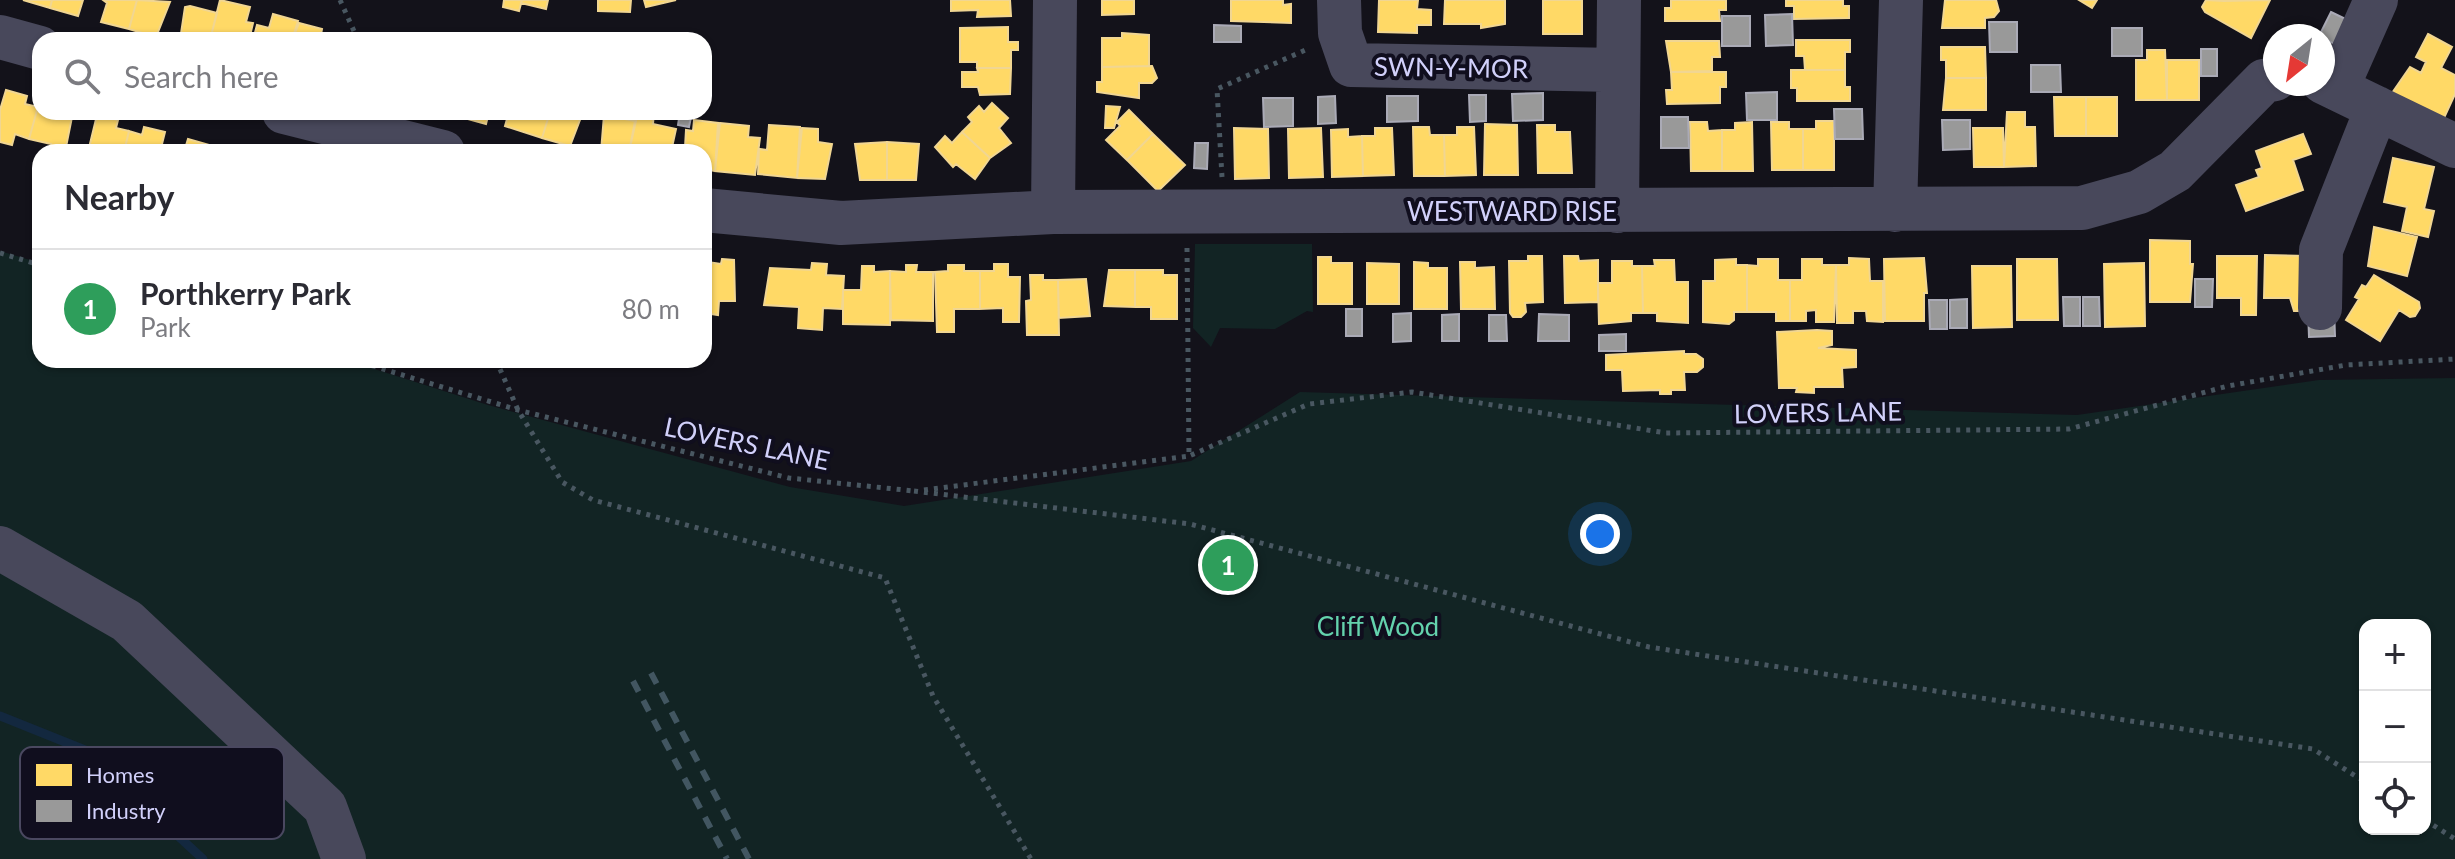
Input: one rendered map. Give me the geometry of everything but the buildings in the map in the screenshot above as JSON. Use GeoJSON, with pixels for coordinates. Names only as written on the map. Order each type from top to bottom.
{"type":"FeatureCollection","features":[{"type":"Feature","properties":{"kind":"street"},"geometry":{"type":"LineString","coordinates":[[1053,212],[1055,0]]}},
{"type":"Feature","properties":{"kind":"street"},"geometry":{"type":"LineString","coordinates":[[1617,211],[1619,0]]}},
{"type":"Feature","properties":{"kind":"street"},"geometry":{"type":"LineString","coordinates":[[1895,210],[1901,0]]}},
{"type":"Feature","properties":{"kind":"street"},"geometry":{"type":"LineString","coordinates":[[2335,76],[2376,0]]}},
{"type":"Feature","properties":{"kind":"street","name":"SWN-Y-MOR"},"geometry":{"type":"LineString","coordinates":[[1340,17],[1351,65],[1617,70]]}},
{"type":"Feature","properties":{"kind":"street"},"geometry":{"type":"LineString","coordinates":[[0,37],[32,46]]}},
{"type":"Feature","properties":{"kind":"street","name":"WESTWARD RISE"},"geometry":{"type":"LineString","coordinates":[[712,211],[841,223],[1053,212],[2082,208],[2139,192],[2175,171],[2263,82]]}},
{"type":"Feature","properties":{"kind":"street"},"geometry":{"type":"LineString","coordinates":[[2335,87],[2455,146]]}},
{"type":"Feature","properties":{"kind":"street"},"geometry":{"type":"LineString","coordinates":[[2320,308],[2321,250],[2377,108]]}},
{"type":"Feature","properties":{"kind":"street"},"geometry":{"type":"LineString","coordinates":[[316,120],[411,144]]}},
{"type":"Feature","properties":{"kind":"street"},"geometry":{"type":"LineString","coordinates":[[0,548],[127,621],[261,747]]}},
{"type":"Feature","properties":{"kind":"street"},"geometry":{"type":"LineString","coordinates":[[284,768],[325,807],[344,859]]}},
{"type":"Feature","properties":{"kind":"path"},"geometry":{"type":"LineString","coordinates":[[340,0],[354,32]]}},
{"type":"Feature","properties":{"kind":"path"},"geometry":{"type":"LineString","coordinates":[[1222,162],[1217,89],[1340,17]]}},
{"type":"Feature","properties":{"kind":"path"},"geometry":{"type":"LineString","coordinates":[[1188,211],[1189,456]]}},
{"type":"Feature","properties":{"kind":"path"},"geometry":{"type":"LineString","coordinates":[[0,253],[32,263]]}},
{"type":"Feature","properties":{"kind":"path","name":"LOVERS LANE"},"geometry":{"type":"LineString","coordinates":[[379,368],[518,410],[789,478],[914,491],[1189,456],[1309,404],[1412,392],[1666,433],[2069,429],[2228,386],[2331,367],[2455,359]]}},
{"type":"Feature","properties":{"kind":"path"},"geometry":{"type":"LineString","coordinates":[[500,368],[518,410],[562,482],[593,500],[885,578],[933,696],[1031,859]]}},
{"type":"Feature","properties":{"kind":"path"},"geometry":{"type":"LineString","coordinates":[[914,491],[1190,524],[1649,647],[2313,749],[2359,778]]}},
{"type":"Feature","properties":{"kind":"path"},"geometry":{"type":"LineString","coordinates":[[2431,824],[2455,839]]}},
{"type":"Feature","properties":{"kind":"green space"},"geometry":{"type":"Polygon","coordinates":[[[1195,244],[1312,244],[1313,312],[1307,311],[1275,329],[1220,328],[1211,347],[1193,328],[1195,244]]]}},
{"type":"Feature","properties":{"kind":"green space","name":"Cliff Wood"},"geometry":{"type":"Polygon","coordinates":[[[0,251],[32,261],[32,368],[371,368],[488,405],[790,487],[904,506],[1191,461],[1300,392],[2077,415],[2319,380],[2455,378],[2455,859],[0,859],[0,251]]]}},
{"type":"Feature","properties":{"kind":"waterway"},"geometry":{"type":"LineString","coordinates":[[0,716],[78,747]]}},
{"type":"Feature","properties":{"kind":"waterway"},"geometry":{"type":"LineString","coordinates":[[181,839],[203,859]]}},
{"type":"Feature","properties":{"kind":"railway"},"geometry":{"type":"LineString","coordinates":[[651,673],[749,859]]}},
{"type":"Feature","properties":{"kind":"railway"},"geometry":{"type":"LineString","coordinates":[[633,681],[727,859]]}},
{"type":"Feature","properties":{"kind":"place","name":"Porthkerry Park"},"geometry":{"type":"Point","coordinates":[1228,565]}}]}
